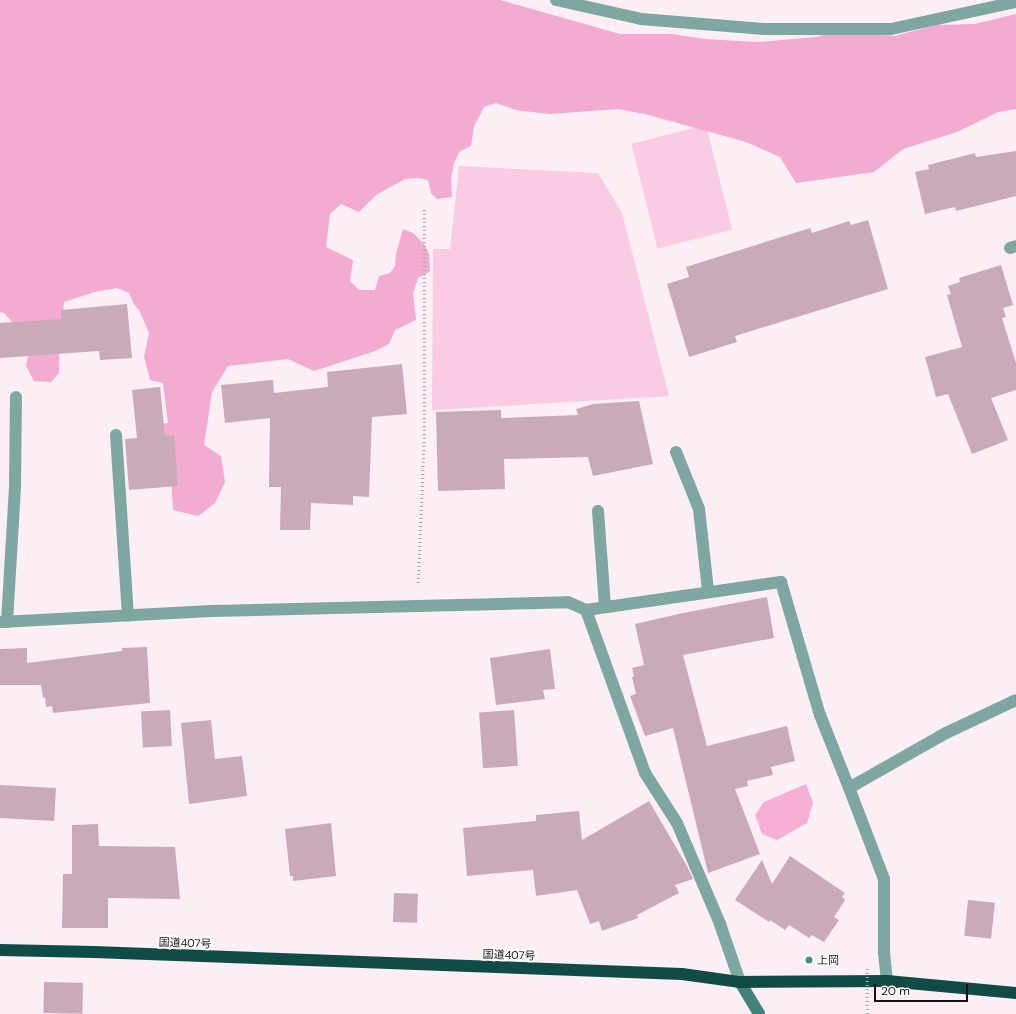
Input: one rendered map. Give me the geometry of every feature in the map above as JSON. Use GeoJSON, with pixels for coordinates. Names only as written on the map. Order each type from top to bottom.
{"type":"FeatureCollection","features":[{"type":"Feature","properties":{"kind":"highway","name":"国道407号"},"geometry":{"type":"LineString","coordinates":[[0,950],[94,952],[682,974],[740,982],[887,981],[1016,993]]}},
{"type":"Feature","properties":{"kind":"main road"},"geometry":{"type":"LineString","coordinates":[[740,982],[759,1014]]}},
{"type":"Feature","properties":{"kind":"street"},"geometry":{"type":"LineString","coordinates":[[556,0],[641,19],[765,29],[891,29],[1016,2]]}},
{"type":"Feature","properties":{"kind":"street"},"geometry":{"type":"LineString","coordinates":[[16,397],[15,488],[3,622],[212,611],[568,602],[586,610],[708,591],[781,582],[820,715],[884,879],[884,954],[887,981]]}},
{"type":"Feature","properties":{"kind":"street"},"geometry":{"type":"LineString","coordinates":[[116,435],[128,616]]}},
{"type":"Feature","properties":{"kind":"street"},"geometry":{"type":"LineString","coordinates":[[676,452],[699,509],[708,591]]}},
{"type":"Feature","properties":{"kind":"street"},"geometry":{"type":"LineString","coordinates":[[598,511],[605,607]]}},
{"type":"Feature","properties":{"kind":"street"},"geometry":{"type":"LineString","coordinates":[[586,610],[645,773],[677,823],[720,924],[740,982]]}},
{"type":"Feature","properties":{"kind":"street"},"geometry":{"type":"LineString","coordinates":[[849,788],[946,733],[1016,700]]}},
{"type":"Feature","properties":{"kind":"path"},"geometry":{"type":"LineString","coordinates":[[417,606],[424,439],[424,208]]}},
{"type":"Feature","properties":{"kind":"path"},"geometry":{"type":"LineString","coordinates":[[867,968],[867,1014]]}},
{"type":"Feature","properties":{"kind":"shaded area"},"geometry":{"type":"Polygon","coordinates":[[[0,0],[500,0],[620,34],[672,34],[705,39],[758,42],[816,37],[845,29],[894,36],[936,25],[975,24],[1016,14],[1016,109],[998,112],[957,132],[903,149],[874,172],[796,183],[780,157],[746,142],[649,115],[619,109],[549,114],[516,110],[496,103],[484,107],[474,126],[471,146],[460,151],[454,163],[451,179],[452,197],[437,199],[431,193],[428,180],[418,178],[405,179],[376,195],[359,212],[341,204],[330,214],[326,247],[353,260],[350,281],[359,290],[375,290],[379,276],[390,273],[395,266],[396,254],[403,229],[413,233],[424,244],[429,254],[430,271],[418,278],[413,293],[416,320],[395,330],[389,344],[375,351],[314,371],[288,359],[228,366],[212,392],[204,445],[221,456],[225,482],[215,503],[198,516],[173,510],[171,477],[153,425],[168,423],[163,383],[150,380],[144,357],[149,333],[139,310],[134,304],[129,293],[117,288],[94,292],[64,302],[59,352],[59,373],[51,382],[34,381],[26,366],[29,351],[19,330],[4,313],[0,312],[0,0]]]}},
{"type":"Feature","properties":{"kind":"shaded area"},"geometry":{"type":"Polygon","coordinates":[[[706,125],[732,230],[657,248],[631,144],[706,125]]]}},
{"type":"Feature","properties":{"kind":"shaded area"},"geometry":{"type":"Polygon","coordinates":[[[459,166],[598,173],[622,213],[669,396],[432,410],[433,249],[450,249],[459,166]]]}},
{"type":"Feature","properties":{"kind":"shaded area"},"geometry":{"type":"Polygon","coordinates":[[[806,784],[813,803],[807,823],[777,840],[762,834],[755,815],[764,802],[806,784]]]}},
{"type":"Feature","properties":{"kind":"building"},"geometry":{"type":"Polygon","coordinates":[[[1016,151],[1016,196],[956,211],[955,207],[925,214],[915,172],[929,169],[928,165],[975,153],[976,157],[1016,151]]]}},
{"type":"Feature","properties":{"kind":"building"},"geometry":{"type":"Polygon","coordinates":[[[868,220],[888,289],[735,336],[737,342],[689,357],[667,284],[689,277],[686,267],[810,228],[812,233],[849,221],[851,225],[868,220]]]}},
{"type":"Feature","properties":{"kind":"building"},"geometry":{"type":"Polygon","coordinates":[[[1001,265],[1013,305],[1003,308],[1006,317],[1002,318],[1016,363],[1016,390],[991,398],[1008,440],[972,454],[948,394],[936,397],[925,357],[962,347],[947,295],[951,294],[948,286],[960,282],[959,278],[1001,265]]]}},
{"type":"Feature","properties":{"kind":"building"},"geometry":{"type":"Polygon","coordinates":[[[127,304],[132,358],[100,360],[99,351],[0,358],[0,323],[61,319],[61,310],[127,304]]]}},
{"type":"Feature","properties":{"kind":"building"},"geometry":{"type":"Polygon","coordinates":[[[402,364],[407,414],[372,417],[369,497],[353,496],[353,505],[311,503],[310,530],[280,530],[281,487],[269,487],[270,418],[225,423],[221,385],[273,380],[274,393],[328,387],[327,372],[402,364]]]}},
{"type":"Feature","properties":{"kind":"building"},"geometry":{"type":"Polygon","coordinates":[[[160,387],[165,436],[174,435],[178,486],[129,490],[125,439],[137,438],[132,390],[160,387]]]}},
{"type":"Feature","properties":{"kind":"building"},"geometry":{"type":"Polygon","coordinates":[[[639,401],[653,464],[593,476],[588,457],[504,459],[505,489],[438,491],[436,412],[501,410],[501,418],[578,415],[576,409],[593,404],[639,401]]]}},
{"type":"Feature","properties":{"kind":"building"},"geometry":{"type":"Polygon","coordinates":[[[767,597],[774,638],[683,655],[707,746],[787,726],[795,761],[771,767],[773,775],[747,781],[748,786],[735,789],[760,854],[708,873],[673,728],[645,736],[630,696],[636,694],[632,677],[634,677],[632,668],[644,665],[635,624],[767,597]]]}},
{"type":"Feature","properties":{"kind":"building"},"geometry":{"type":"Polygon","coordinates":[[[147,647],[150,703],[53,713],[52,706],[46,707],[45,697],[43,698],[41,685],[0,685],[0,649],[27,648],[27,663],[122,651],[122,648],[147,647]]]}},
{"type":"Feature","properties":{"kind":"building"},"geometry":{"type":"Polygon","coordinates":[[[550,649],[555,689],[543,690],[545,699],[496,705],[490,658],[550,649]]]}},
{"type":"Feature","properties":{"kind":"building"},"geometry":{"type":"Polygon","coordinates":[[[170,710],[172,746],[143,747],[141,712],[170,710]]]}},
{"type":"Feature","properties":{"kind":"building"},"geometry":{"type":"Polygon","coordinates":[[[514,710],[518,766],[483,768],[479,712],[514,710]]]}},
{"type":"Feature","properties":{"kind":"building"},"geometry":{"type":"Polygon","coordinates":[[[211,720],[215,759],[242,756],[247,796],[189,804],[181,723],[211,720]]]}},
{"type":"Feature","properties":{"kind":"building"},"geometry":{"type":"Polygon","coordinates":[[[0,785],[56,788],[54,821],[0,818],[0,785]]]}},
{"type":"Feature","properties":{"kind":"building"},"geometry":{"type":"Polygon","coordinates":[[[649,801],[693,879],[675,885],[679,893],[637,915],[638,918],[602,931],[599,921],[590,924],[577,890],[536,896],[533,870],[467,876],[463,828],[536,821],[536,815],[579,811],[582,840],[649,801]]]}},
{"type":"Feature","properties":{"kind":"building"},"geometry":{"type":"Polygon","coordinates":[[[331,823],[336,876],[293,881],[293,876],[290,876],[285,829],[331,823]]]}},
{"type":"Feature","properties":{"kind":"building"},"geometry":{"type":"Polygon","coordinates":[[[98,824],[99,846],[175,847],[180,899],[108,898],[108,928],[62,928],[63,874],[72,874],[72,825],[98,824]]]}},
{"type":"Feature","properties":{"kind":"building"},"geometry":{"type":"Polygon","coordinates":[[[790,856],[845,893],[842,897],[845,900],[834,917],[839,920],[824,942],[812,935],[809,938],[789,925],[785,930],[770,920],[769,922],[735,900],[762,860],[772,884],[790,856]]]}},
{"type":"Feature","properties":{"kind":"building"},"geometry":{"type":"Polygon","coordinates":[[[394,893],[418,894],[417,923],[393,922],[394,893]]]}},
{"type":"Feature","properties":{"kind":"building"},"geometry":{"type":"Polygon","coordinates":[[[968,900],[995,903],[991,939],[964,936],[968,900]]]}},
{"type":"Feature","properties":{"kind":"building"},"geometry":{"type":"Polygon","coordinates":[[[44,982],[83,983],[82,1014],[43,1013],[44,982]]]}},
{"type":"Feature","properties":{"kind":"place","name":"上岡"},"geometry":{"type":"Point","coordinates":[809,960]}}]}
